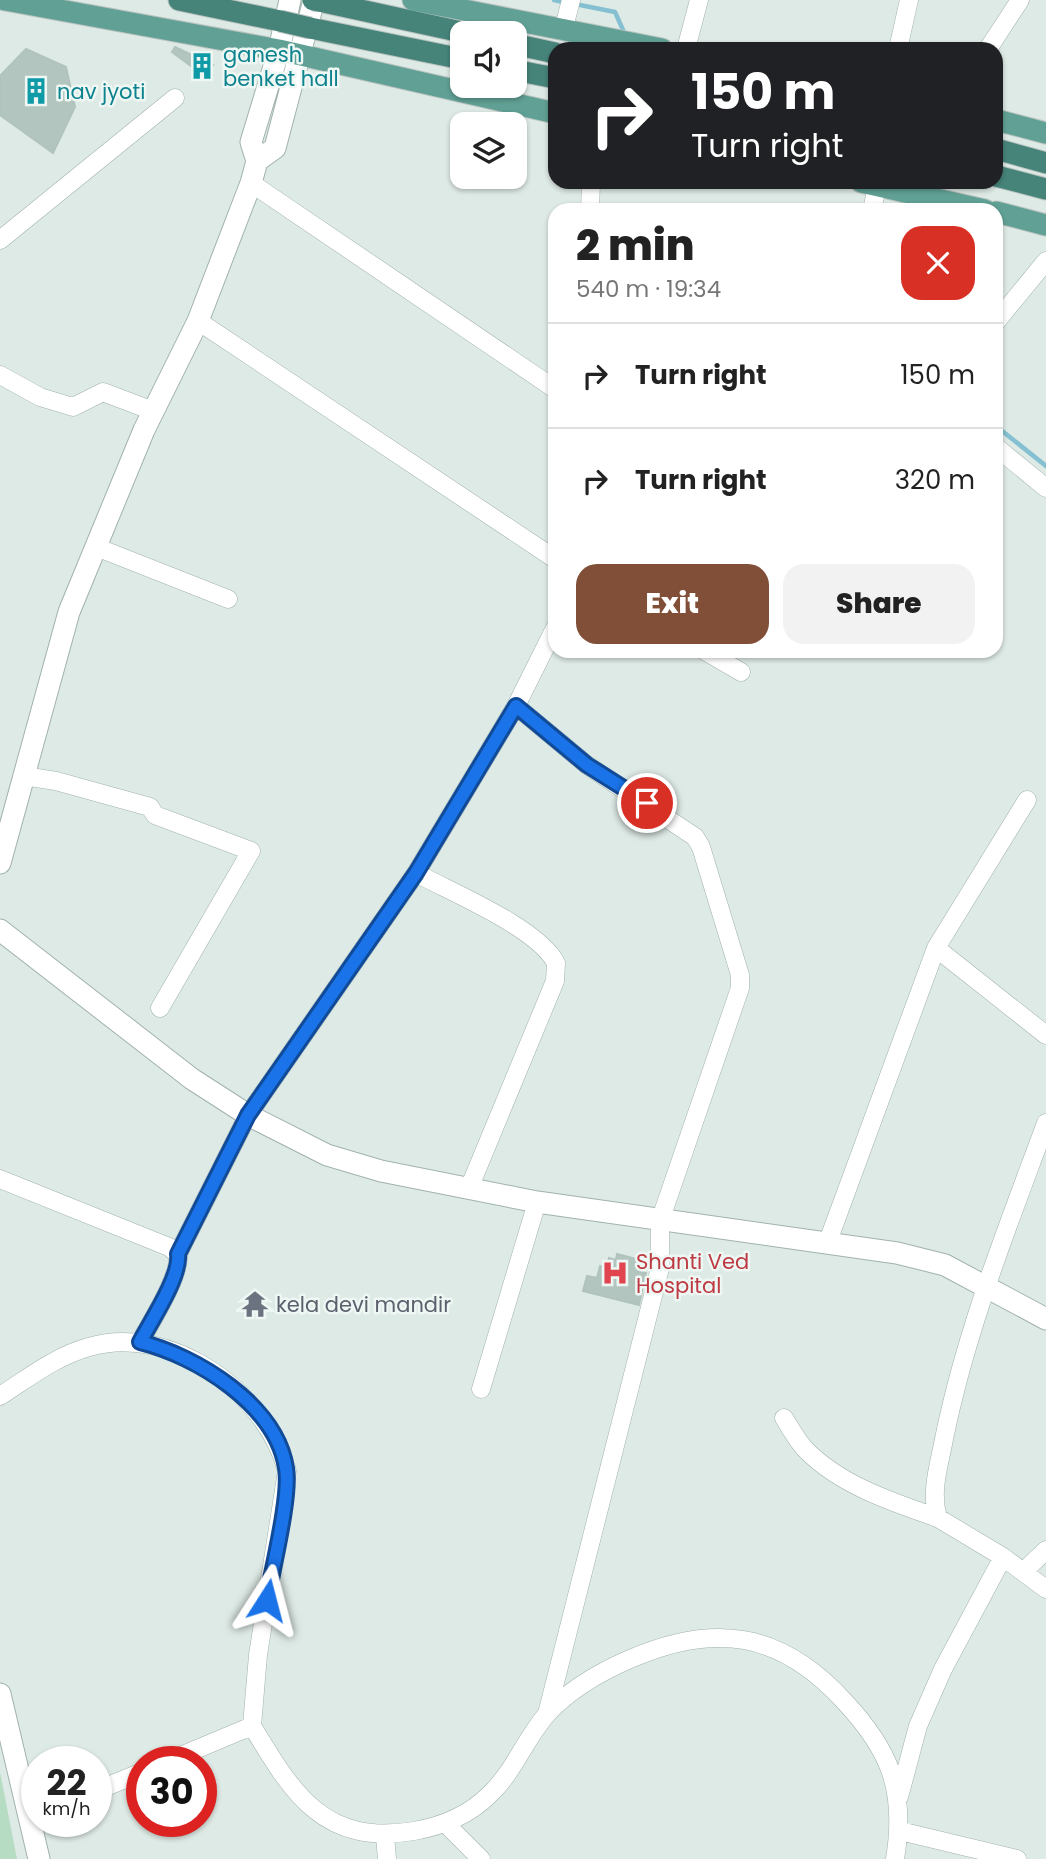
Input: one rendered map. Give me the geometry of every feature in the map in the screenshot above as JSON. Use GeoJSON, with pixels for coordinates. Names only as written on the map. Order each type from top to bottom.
{"type":"FeatureCollection","features":[{"type":"Feature","properties":{"kind":"highway"},"geometry":{"type":"LineString","coordinates":[[178,0],[450,57]]}},
{"type":"Feature","properties":{"kind":"highway"},"geometry":{"type":"LineString","coordinates":[[313,0],[450,30]]}},
{"type":"Feature","properties":{"kind":"highway"},"geometry":{"type":"LineString","coordinates":[[527,47],[548,51]]}},
{"type":"Feature","properties":{"kind":"highway"},"geometry":{"type":"LineString","coordinates":[[527,73],[548,77]]}},
{"type":"Feature","properties":{"kind":"highway"},"geometry":{"type":"LineString","coordinates":[[1003,151],[1046,163]]}},
{"type":"Feature","properties":{"kind":"highway"},"geometry":{"type":"LineString","coordinates":[[1003,178],[1046,189]]}},
{"type":"Feature","properties":{"kind":"main road"},"geometry":{"type":"LineString","coordinates":[[5,0],[279,50],[548,111]]}},
{"type":"Feature","properties":{"kind":"main road"},"geometry":{"type":"LineString","coordinates":[[413,0],[568,14],[643,42]]}},
{"type":"Feature","properties":{"kind":"main road"},"geometry":{"type":"LineString","coordinates":[[1003,122],[1046,133]]}},
{"type":"Feature","properties":{"kind":"main road"},"geometry":{"type":"LineString","coordinates":[[891,189],[954,203]]}},
{"type":"Feature","properties":{"kind":"main road"},"geometry":{"type":"LineString","coordinates":[[1003,214],[1046,225]]}},
{"type":"Feature","properties":{"kind":"street"},"geometry":{"type":"LineString","coordinates":[[0,863],[69,612],[153,411],[198,321],[251,183],[257,161],[251,142],[279,50],[290,0]]}},
{"type":"Feature","properties":{"kind":"street"},"geometry":{"type":"LineString","coordinates":[[257,161],[275,148],[313,0]]}},
{"type":"Feature","properties":{"kind":"street"},"geometry":{"type":"LineString","coordinates":[[688,42],[699,0]]}},
{"type":"Feature","properties":{"kind":"street"},"geometry":{"type":"LineString","coordinates":[[900,42],[909,0]]}},
{"type":"Feature","properties":{"kind":"street"},"geometry":{"type":"LineString","coordinates":[[993,42],[1020,0]]}},
{"type":"Feature","properties":{"kind":"street"},"geometry":{"type":"LineString","coordinates":[[0,240],[175,98]]}},
{"type":"Feature","properties":{"kind":"street"},"geometry":{"type":"LineString","coordinates":[[251,183],[548,385]]}},
{"type":"Feature","properties":{"kind":"street"},"geometry":{"type":"LineString","coordinates":[[1003,313],[1046,261]]}},
{"type":"Feature","properties":{"kind":"street"},"geometry":{"type":"LineString","coordinates":[[198,321],[548,554]]}},
{"type":"Feature","properties":{"kind":"street"},"geometry":{"type":"LineString","coordinates":[[0,375],[40,397],[73,407],[103,392],[153,411]]}},
{"type":"Feature","properties":{"kind":"street"},"geometry":{"type":"LineString","coordinates":[[1003,453],[1046,488]]}},
{"type":"Feature","properties":{"kind":"street"},"geometry":{"type":"LineString","coordinates":[[96,547],[228,599]]}},
{"type":"Feature","properties":{"kind":"street"},"geometry":{"type":"LineString","coordinates":[[140,1342],[166,1293],[178,1262],[178,1254],[248,1115],[416,873],[516,706],[548,642]]}},
{"type":"Feature","properties":{"kind":"street"},"geometry":{"type":"LineString","coordinates":[[717,658],[741,672]]}},
{"type":"Feature","properties":{"kind":"street"},"geometry":{"type":"LineString","coordinates":[[516,706],[587,765],[695,837],[701,847],[740,975],[740,988],[660,1221],[660,1268],[547,1714]]}},
{"type":"Feature","properties":{"kind":"street"},"geometry":{"type":"LineString","coordinates":[[24,776],[56,781],[150,807],[155,814],[251,851],[160,1008]]}},
{"type":"Feature","properties":{"kind":"street"},"geometry":{"type":"LineString","coordinates":[[827,1244],[936,948],[1027,800]]}},
{"type":"Feature","properties":{"kind":"street"},"geometry":{"type":"LineString","coordinates":[[416,873],[523,930],[543,946],[556,963],[555,981],[470,1186]]}},
{"type":"Feature","properties":{"kind":"street"},"geometry":{"type":"LineString","coordinates":[[0,930],[192,1079],[248,1115],[307,1146],[349,1162],[537,1202],[898,1254],[945,1265],[987,1285],[1046,1319]]}},
{"type":"Feature","properties":{"kind":"street"},"geometry":{"type":"LineString","coordinates":[[936,948],[1046,1035]]}},
{"type":"Feature","properties":{"kind":"street"},"geometry":{"type":"LineString","coordinates":[[938,1518],[933,1492],[951,1402],[987,1285],[1046,1123]]}},
{"type":"Feature","properties":{"kind":"street"},"geometry":{"type":"LineString","coordinates":[[0,1179],[169,1247],[178,1254]]}},
{"type":"Feature","properties":{"kind":"street"},"geometry":{"type":"LineString","coordinates":[[481,1389],[537,1202]]}},
{"type":"Feature","properties":{"kind":"street"},"geometry":{"type":"LineString","coordinates":[[0,1396],[68,1354],[111,1342],[140,1342],[170,1349],[226,1382],[263,1420],[281,1449],[287,1471],[258,1655],[252,1726],[289,1787],[303,1800],[343,1827],[385,1836],[445,1823],[466,1814],[488,1797],[506,1777],[547,1714],[595,1676],[677,1640],[717,1637],[758,1643],[792,1656],[821,1675],[864,1722],[882,1751],[898,1801],[900,1830],[895,1859]]}},
{"type":"Feature","properties":{"kind":"street"},"geometry":{"type":"LineString","coordinates":[[784,1418],[805,1449],[843,1476],[879,1496],[938,1518],[1003,1557],[1046,1589]]}},
{"type":"Feature","properties":{"kind":"street"},"geometry":{"type":"LineString","coordinates":[[1023,1572],[1046,1550]]}},
{"type":"Feature","properties":{"kind":"street"},"geometry":{"type":"LineString","coordinates":[[898,1801],[918,1726],[943,1669],[1003,1557]]}},
{"type":"Feature","properties":{"kind":"street"},"geometry":{"type":"LineString","coordinates":[[0,1694],[21,1772]]}},
{"type":"Feature","properties":{"kind":"street"},"geometry":{"type":"LineString","coordinates":[[204,1746],[252,1726]]}},
{"type":"Feature","properties":{"kind":"street"},"geometry":{"type":"LineString","coordinates":[[445,1823],[481,1859]]}},
{"type":"Feature","properties":{"kind":"street"},"geometry":{"type":"LineString","coordinates":[[900,1830],[1017,1859]]}},
{"type":"Feature","properties":{"kind":"street"},"geometry":{"type":"LineString","coordinates":[[385,1836],[387,1859]]}},
{"type":"Feature","properties":{"kind":"street"},"geometry":{"type":"LineString","coordinates":[[36,1837],[39,1859]]}},
{"type":"Feature","properties":{"kind":"green space"},"geometry":{"type":"Polygon","coordinates":[[[0,1772],[17,1859],[0,1859],[0,1772]]]}},
{"type":"Feature","properties":{"kind":"building"},"geometry":{"type":"Polygon","coordinates":[[[175,47],[213,65],[203,75],[172,52],[175,47]]]}},
{"type":"Feature","properties":{"kind":"building","name":"nav jyoti"},"geometry":{"type":"Polygon","coordinates":[[[26,49],[66,67],[75,107],[53,153],[0,115],[0,76],[26,49]]]}},
{"type":"Feature","properties":{"kind":"building"},"geometry":{"type":"Polygon","coordinates":[[[617,1254],[640,1260],[637,1271],[646,1273],[639,1305],[583,1291],[587,1276],[597,1278],[600,1266],[606,1268],[609,1258],[616,1260],[617,1254]]]}},
{"type":"Feature","properties":{"kind":"waterway"},"geometry":{"type":"LineString","coordinates":[[554,0],[567,3]]}},
{"type":"Feature","properties":{"kind":"waterway"},"geometry":{"type":"LineString","coordinates":[[575,4],[615,12],[623,30]]}},
{"type":"Feature","properties":{"kind":"waterway"},"geometry":{"type":"LineString","coordinates":[[1003,432],[1046,466]]}},
{"type":"Feature","properties":{"kind":"place","name":"ganesh benket hall"},"geometry":{"type":"Point","coordinates":[202,66]}},
{"type":"Feature","properties":{"kind":"place","name":"nav jyoti"},"geometry":{"type":"Point","coordinates":[36,91]}},
{"type":"Feature","properties":{"kind":"place","name":"Shanti Ved Hospital"},"geometry":{"type":"Point","coordinates":[615,1273]}},
{"type":"Feature","properties":{"kind":"place","name":"kela devi mandir"},"geometry":{"type":"Point","coordinates":[255,1304]}},
{"type":"Feature","properties":{"kind":"route"},"geometry":{"type":"LineString","coordinates":[[267,1600],[287,1471],[281,1449],[263,1420],[226,1382],[170,1349],[140,1342],[166,1293],[179,1259],[178,1254],[248,1115],[416,873],[516,706],[587,765],[647,803]]}}]}
